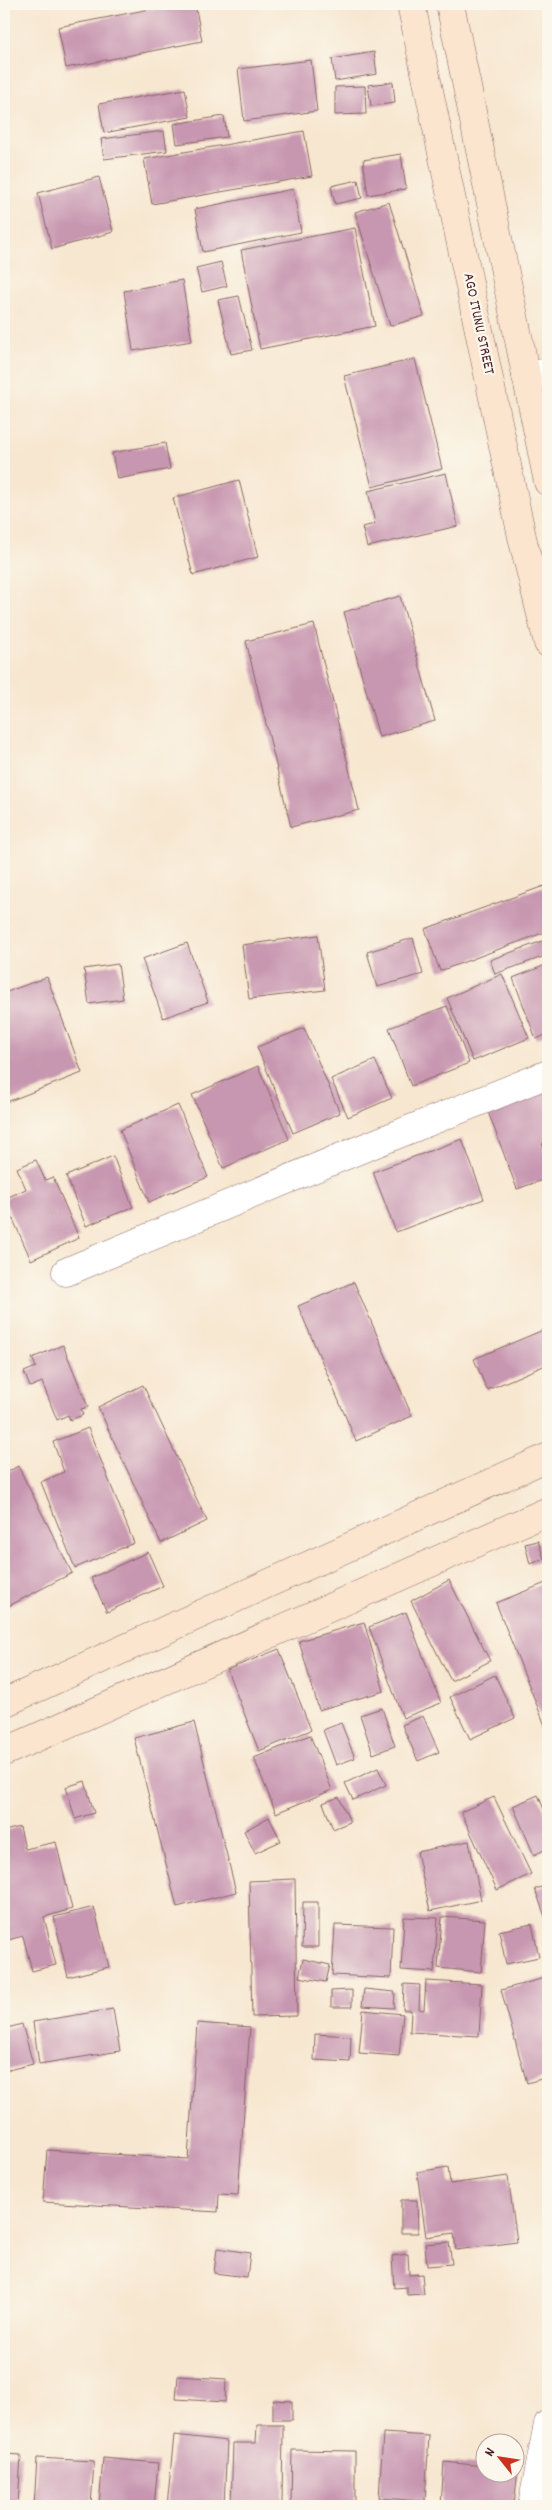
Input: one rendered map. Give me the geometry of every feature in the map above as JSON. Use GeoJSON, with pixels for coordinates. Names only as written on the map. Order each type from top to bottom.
{"type":"FeatureCollection","features":[{"type":"Feature","properties":{"kind":"main road","name":"AGO ITUNU STREET"},"geometry":{"type":"LineString","coordinates":[[410,4],[522,537],[548,644]]}},
{"type":"Feature","properties":{"kind":"main road"},"geometry":{"type":"LineString","coordinates":[[450,4],[537,374],[548,482]]}},
{"type":"Feature","properties":{"kind":"main road"},"geometry":{"type":"LineString","coordinates":[[4,1704],[548,1457]]}},
{"type":"Feature","properties":{"kind":"main road"},"geometry":{"type":"LineString","coordinates":[[4,1752],[548,1511]]}},
{"type":"Feature","properties":{"kind":"street"},"geometry":{"type":"LineString","coordinates":[[66,1272],[356,1150],[548,1074]]}},
{"type":"Feature","properties":{"kind":"street"},"geometry":{"type":"LineString","coordinates":[[532,2506],[548,2424]]}},
{"type":"Feature","properties":{"kind":"building"},"geometry":{"type":"Polygon","coordinates":[[[176,4],[195,4],[202,41],[66,68],[58,27],[176,4]]]}},
{"type":"Feature","properties":{"kind":"building"},"geometry":{"type":"Polygon","coordinates":[[[374,52],[377,74],[335,81],[332,59],[374,52]]]}},
{"type":"Feature","properties":{"kind":"building"},"geometry":{"type":"Polygon","coordinates":[[[311,60],[317,111],[244,121],[238,69],[311,60]]]}},
{"type":"Feature","properties":{"kind":"building"},"geometry":{"type":"Polygon","coordinates":[[[393,82],[395,103],[371,106],[368,85],[393,82]]]}},
{"type":"Feature","properties":{"kind":"building"},"geometry":{"type":"Polygon","coordinates":[[[365,86],[366,114],[335,115],[335,87],[365,86]]]}},
{"type":"Feature","properties":{"kind":"building"},"geometry":{"type":"Polygon","coordinates":[[[185,89],[190,117],[104,133],[99,104],[185,89]]]}},
{"type":"Feature","properties":{"kind":"building"},"geometry":{"type":"Polygon","coordinates":[[[224,116],[227,137],[177,144],[174,124],[224,116]]]}},
{"type":"Feature","properties":{"kind":"building"},"geometry":{"type":"Polygon","coordinates":[[[164,131],[167,151],[104,159],[101,139],[164,131]]]}},
{"type":"Feature","properties":{"kind":"building"},"geometry":{"type":"Polygon","coordinates":[[[304,131],[312,176],[152,204],[144,159],[304,131]]]}},
{"type":"Feature","properties":{"kind":"building"},"geometry":{"type":"Polygon","coordinates":[[[401,154],[406,189],[368,195],[363,160],[401,154]]]}},
{"type":"Feature","properties":{"kind":"building"},"geometry":{"type":"Polygon","coordinates":[[[99,177],[113,232],[52,249],[38,193],[99,177]]]}},
{"type":"Feature","properties":{"kind":"building"},"geometry":{"type":"Polygon","coordinates":[[[358,180],[362,198],[335,204],[331,186],[358,180]]]}},
{"type":"Feature","properties":{"kind":"building"},"geometry":{"type":"Polygon","coordinates":[[[293,189],[301,232],[203,252],[195,209],[293,189]]]}},
{"type":"Feature","properties":{"kind":"building"},"geometry":{"type":"Polygon","coordinates":[[[389,202],[424,316],[390,326],[355,212],[389,202]]]}},
{"type":"Feature","properties":{"kind":"building"},"geometry":{"type":"Polygon","coordinates":[[[355,228],[375,326],[260,349],[241,250],[355,228]]]}},
{"type":"Feature","properties":{"kind":"building"},"geometry":{"type":"Polygon","coordinates":[[[221,262],[227,286],[202,292],[196,268],[221,262]]]}},
{"type":"Feature","properties":{"kind":"building"},"geometry":{"type":"Polygon","coordinates":[[[182,280],[192,341],[133,351],[124,291],[182,280]]]}},
{"type":"Feature","properties":{"kind":"building"},"geometry":{"type":"Polygon","coordinates":[[[239,296],[252,350],[231,354],[218,300],[239,296]]]}},
{"type":"Feature","properties":{"kind":"building"},"geometry":{"type":"Polygon","coordinates":[[[415,359],[442,469],[372,487],[344,376],[415,359]]]}},
{"type":"Feature","properties":{"kind":"building"},"geometry":{"type":"Polygon","coordinates":[[[165,443],[170,469],[117,479],[112,453],[165,443]]]}},
{"type":"Feature","properties":{"kind":"building"},"geometry":{"type":"Polygon","coordinates":[[[446,473],[458,526],[367,547],[362,527],[375,524],[368,491],[446,473]]]}},
{"type":"Feature","properties":{"kind":"building"},"geometry":{"type":"Polygon","coordinates":[[[239,480],[258,557],[193,575],[173,498],[239,480]]]}},
{"type":"Feature","properties":{"kind":"building"},"geometry":{"type":"Polygon","coordinates":[[[400,596],[435,721],[379,737],[344,612],[400,596]]]}},
{"type":"Feature","properties":{"kind":"building"},"geometry":{"type":"Polygon","coordinates":[[[314,624],[359,810],[291,827],[246,641],[314,624]]]}},
{"type":"Feature","properties":{"kind":"building"},"geometry":{"type":"Polygon","coordinates":[[[544,886],[548,899],[548,931],[440,971],[425,929],[544,886]]]}},
{"type":"Feature","properties":{"kind":"building"},"geometry":{"type":"Polygon","coordinates":[[[318,935],[325,990],[249,999],[242,945],[318,935]]]}},
{"type":"Feature","properties":{"kind":"building"},"geometry":{"type":"Polygon","coordinates":[[[413,938],[423,974],[377,987],[367,952],[413,938]]]}},
{"type":"Feature","properties":{"kind":"building"},"geometry":{"type":"Polygon","coordinates":[[[548,939],[548,955],[495,974],[490,960],[548,939]]]}},
{"type":"Feature","properties":{"kind":"building"},"geometry":{"type":"Polygon","coordinates":[[[187,943],[208,1002],[163,1018],[142,959],[187,943]]]}},
{"type":"Feature","properties":{"kind":"building"},"geometry":{"type":"Polygon","coordinates":[[[118,964],[123,999],[89,1004],[84,969],[118,964]]]}},
{"type":"Feature","properties":{"kind":"building"},"geometry":{"type":"Polygon","coordinates":[[[548,964],[548,1034],[536,1039],[513,978],[548,964]]]}},
{"type":"Feature","properties":{"kind":"building"},"geometry":{"type":"Polygon","coordinates":[[[502,974],[529,1038],[473,1061],[447,998],[502,974]]]}},
{"type":"Feature","properties":{"kind":"building"},"geometry":{"type":"Polygon","coordinates":[[[47,977],[82,1073],[4,1103],[4,993],[47,977]]]}},
{"type":"Feature","properties":{"kind":"building"},"geometry":{"type":"Polygon","coordinates":[[[447,1006],[469,1063],[411,1086],[389,1028],[447,1006]]]}},
{"type":"Feature","properties":{"kind":"building"},"geometry":{"type":"Polygon","coordinates":[[[304,1028],[340,1113],[293,1133],[257,1047],[304,1028]]]}},
{"type":"Feature","properties":{"kind":"building"},"geometry":{"type":"Polygon","coordinates":[[[375,1060],[392,1098],[348,1117],[331,1079],[375,1060]]]}},
{"type":"Feature","properties":{"kind":"building"},"geometry":{"type":"Polygon","coordinates":[[[258,1066],[289,1139],[223,1168],[192,1095],[258,1066]]]}},
{"type":"Feature","properties":{"kind":"building"},"geometry":{"type":"Polygon","coordinates":[[[548,1086],[548,1142],[542,1144],[548,1162],[548,1178],[517,1189],[487,1109],[548,1086]]]}},
{"type":"Feature","properties":{"kind":"building"},"geometry":{"type":"Polygon","coordinates":[[[178,1105],[208,1177],[149,1202],[120,1130],[178,1105]]]}},
{"type":"Feature","properties":{"kind":"building"},"geometry":{"type":"Polygon","coordinates":[[[462,1139],[484,1199],[396,1232],[373,1172],[462,1139]]]}},
{"type":"Feature","properties":{"kind":"building"},"geometry":{"type":"Polygon","coordinates":[[[113,1156],[133,1207],[86,1226],[66,1176],[113,1156]]]}},
{"type":"Feature","properties":{"kind":"building"},"geometry":{"type":"Polygon","coordinates":[[[36,1160],[45,1180],[53,1177],[79,1238],[31,1260],[4,1199],[26,1189],[17,1168],[36,1160]]]}},
{"type":"Feature","properties":{"kind":"building"},"geometry":{"type":"Polygon","coordinates":[[[354,1282],[412,1416],[356,1441],[298,1306],[354,1282]]]}},
{"type":"Feature","properties":{"kind":"building"},"geometry":{"type":"Polygon","coordinates":[[[548,1328],[548,1364],[487,1390],[474,1359],[548,1328]]]}},
{"type":"Feature","properties":{"kind":"building"},"geometry":{"type":"Polygon","coordinates":[[[63,1345],[88,1407],[81,1409],[83,1415],[70,1420],[68,1415],[57,1420],[42,1382],[30,1387],[24,1372],[36,1367],[32,1358],[63,1345]]]}},
{"type":"Feature","properties":{"kind":"building"},"geometry":{"type":"Polygon","coordinates":[[[143,1385],[207,1521],[161,1543],[98,1407],[143,1385]]]}},
{"type":"Feature","properties":{"kind":"building"},"geometry":{"type":"Polygon","coordinates":[[[88,1428],[134,1543],[75,1568],[41,1482],[64,1472],[53,1442],[88,1428]]]}},
{"type":"Feature","properties":{"kind":"building"},"geometry":{"type":"Polygon","coordinates":[[[18,1466],[72,1573],[5,1608],[4,1474],[18,1466]]]}},
{"type":"Feature","properties":{"kind":"building"},"geometry":{"type":"Polygon","coordinates":[[[538,1541],[544,1559],[530,1564],[525,1544],[538,1541]]]}},
{"type":"Feature","properties":{"kind":"building"},"geometry":{"type":"Polygon","coordinates":[[[148,1552],[163,1586],[107,1612],[91,1578],[148,1552]]]}},
{"type":"Feature","properties":{"kind":"building"},"geometry":{"type":"Polygon","coordinates":[[[449,1580],[490,1661],[451,1681],[411,1601],[449,1580]]]}},
{"type":"Feature","properties":{"kind":"building"},"geometry":{"type":"Polygon","coordinates":[[[548,1582],[548,1733],[496,1603],[548,1582]]]}},
{"type":"Feature","properties":{"kind":"building"},"geometry":{"type":"Polygon","coordinates":[[[406,1612],[441,1703],[403,1718],[369,1627],[406,1612]]]}},
{"type":"Feature","properties":{"kind":"building"},"geometry":{"type":"Polygon","coordinates":[[[364,1622],[384,1691],[319,1710],[299,1641],[364,1622]]]}},
{"type":"Feature","properties":{"kind":"building"},"geometry":{"type":"Polygon","coordinates":[[[279,1649],[311,1730],[259,1751],[227,1670],[279,1649]]]}},
{"type":"Feature","properties":{"kind":"building"},"geometry":{"type":"Polygon","coordinates":[[[495,1675],[515,1718],[470,1739],[450,1697],[495,1675]]]}},
{"type":"Feature","properties":{"kind":"building"},"geometry":{"type":"Polygon","coordinates":[[[382,1708],[395,1746],[373,1754],[360,1715],[382,1708]]]}},
{"type":"Feature","properties":{"kind":"building"},"geometry":{"type":"Polygon","coordinates":[[[423,1716],[439,1752],[418,1761],[402,1725],[423,1716]]]}},
{"type":"Feature","properties":{"kind":"building"},"geometry":{"type":"Polygon","coordinates":[[[194,1722],[236,1892],[177,1907],[134,1738],[194,1722]]]}},
{"type":"Feature","properties":{"kind":"building"},"geometry":{"type":"Polygon","coordinates":[[[341,1723],[355,1758],[336,1765],[323,1730],[341,1723]]]}},
{"type":"Feature","properties":{"kind":"building"},"geometry":{"type":"Polygon","coordinates":[[[310,1735],[332,1790],[276,1813],[254,1758],[310,1735]]]}},
{"type":"Feature","properties":{"kind":"building"},"geometry":{"type":"Polygon","coordinates":[[[378,1768],[386,1785],[353,1800],[345,1783],[378,1768]]]}},
{"type":"Feature","properties":{"kind":"building"},"geometry":{"type":"Polygon","coordinates":[[[85,1781],[94,1813],[75,1819],[66,1787],[85,1781]]]}},
{"type":"Feature","properties":{"kind":"building"},"geometry":{"type":"Polygon","coordinates":[[[538,1795],[548,1819],[548,1848],[534,1855],[513,1806],[538,1795]]]}},
{"type":"Feature","properties":{"kind":"building"},"geometry":{"type":"Polygon","coordinates":[[[339,1797],[350,1822],[333,1829],[323,1803],[339,1797]]]}},
{"type":"Feature","properties":{"kind":"building"},"geometry":{"type":"Polygon","coordinates":[[[494,1797],[531,1874],[497,1890],[461,1812],[494,1797]]]}},
{"type":"Feature","properties":{"kind":"building"},"geometry":{"type":"Polygon","coordinates":[[[269,1817],[281,1841],[255,1853],[244,1831],[269,1817]]]}},
{"type":"Feature","properties":{"kind":"building"},"geometry":{"type":"Polygon","coordinates":[[[20,1827],[25,1849],[56,1842],[72,1909],[44,1917],[56,1965],[32,1971],[23,1936],[4,1941],[4,1831],[20,1827]]]}},
{"type":"Feature","properties":{"kind":"building"},"geometry":{"type":"Polygon","coordinates":[[[469,1841],[481,1900],[430,1911],[417,1852],[469,1841]]]}},
{"type":"Feature","properties":{"kind":"building"},"geometry":{"type":"Polygon","coordinates":[[[295,1879],[297,2016],[252,2017],[249,1881],[295,1879]]]}},
{"type":"Feature","properties":{"kind":"building"},"geometry":{"type":"Polygon","coordinates":[[[548,1885],[548,1925],[535,1889],[548,1885]]]}},
{"type":"Feature","properties":{"kind":"building"},"geometry":{"type":"Polygon","coordinates":[[[303,1902],[318,1902],[318,1947],[302,1947],[303,1902]]]}},
{"type":"Feature","properties":{"kind":"building"},"geometry":{"type":"Polygon","coordinates":[[[94,1907],[109,1967],[68,1977],[54,1917],[94,1907]]]}},
{"type":"Feature","properties":{"kind":"building"},"geometry":{"type":"Polygon","coordinates":[[[404,1917],[438,1918],[434,1972],[401,1970],[404,1917]]]}},
{"type":"Feature","properties":{"kind":"building"},"geometry":{"type":"Polygon","coordinates":[[[442,1917],[485,1920],[481,1972],[438,1968],[442,1917]]]}},
{"type":"Feature","properties":{"kind":"building"},"geometry":{"type":"Polygon","coordinates":[[[532,1924],[539,1957],[506,1964],[499,1931],[532,1924]]]}},
{"type":"Feature","properties":{"kind":"building"},"geometry":{"type":"Polygon","coordinates":[[[335,1925],[393,1927],[391,1978],[332,1975],[335,1925]]]}},
{"type":"Feature","properties":{"kind":"building"},"geometry":{"type":"Polygon","coordinates":[[[303,1959],[330,1965],[326,1982],[299,1977],[303,1959]]]}},
{"type":"Feature","properties":{"kind":"building"},"geometry":{"type":"Polygon","coordinates":[[[548,1977],[548,2077],[527,2083],[501,1990],[548,1977]]]}},
{"type":"Feature","properties":{"kind":"building"},"geometry":{"type":"Polygon","coordinates":[[[426,1981],[482,1984],[479,2036],[410,2032],[411,2010],[403,2010],[404,1984],[420,1985],[419,2009],[424,2010],[426,1981]]]}},
{"type":"Feature","properties":{"kind":"building"},"geometry":{"type":"Polygon","coordinates":[[[364,1989],[395,1992],[394,2008],[362,2006],[364,1989]]]}},
{"type":"Feature","properties":{"kind":"building"},"geometry":{"type":"Polygon","coordinates":[[[352,1990],[352,2007],[331,2007],[331,1991],[352,1990]]]}},
{"type":"Feature","properties":{"kind":"building"},"geometry":{"type":"Polygon","coordinates":[[[113,2009],[120,2051],[39,2064],[33,2022],[113,2009]]]}},
{"type":"Feature","properties":{"kind":"building"},"geometry":{"type":"Polygon","coordinates":[[[363,2010],[403,2014],[399,2056],[359,2053],[363,2010]]]}},
{"type":"Feature","properties":{"kind":"building"},"geometry":{"type":"Polygon","coordinates":[[[197,2023],[250,2027],[238,2195],[219,2194],[218,2212],[43,2202],[47,2150],[188,2159],[197,2023]]]}},
{"type":"Feature","properties":{"kind":"building"},"geometry":{"type":"Polygon","coordinates":[[[22,2024],[33,2064],[4,2071],[4,2029],[22,2024]]]}},
{"type":"Feature","properties":{"kind":"building"},"geometry":{"type":"Polygon","coordinates":[[[315,2034],[351,2036],[350,2062],[314,2060],[315,2034]]]}},
{"type":"Feature","properties":{"kind":"building"},"geometry":{"type":"Polygon","coordinates":[[[448,2167],[450,2184],[508,2176],[517,2242],[456,2250],[454,2233],[426,2237],[417,2172],[448,2167]]]}},
{"type":"Feature","properties":{"kind":"building"},"geometry":{"type":"Polygon","coordinates":[[[401,2200],[417,2200],[418,2233],[401,2233],[401,2200]]]}},
{"type":"Feature","properties":{"kind":"building"},"geometry":{"type":"Polygon","coordinates":[[[449,2242],[452,2264],[427,2266],[425,2244],[449,2242]]]}},
{"type":"Feature","properties":{"kind":"building"},"geometry":{"type":"Polygon","coordinates":[[[217,2248],[250,2253],[247,2277],[214,2273],[217,2248]]]}},
{"type":"Feature","properties":{"kind":"building"},"geometry":{"type":"Polygon","coordinates":[[[408,2254],[409,2275],[422,2274],[424,2294],[407,2295],[407,2287],[394,2288],[392,2256],[408,2254]]]}},
{"type":"Feature","properties":{"kind":"building"},"geometry":{"type":"Polygon","coordinates":[[[178,2376],[226,2379],[225,2402],[176,2399],[178,2376]]]}},
{"type":"Feature","properties":{"kind":"building"},"geometry":{"type":"Polygon","coordinates":[[[273,2400],[292,2401],[292,2420],[273,2420],[273,2400]]]}},
{"type":"Feature","properties":{"kind":"building"},"geometry":{"type":"Polygon","coordinates":[[[257,2425],[283,2425],[282,2506],[231,2506],[233,2443],[256,2443],[257,2425]]]}},
{"type":"Feature","properties":{"kind":"building"},"geometry":{"type":"Polygon","coordinates":[[[383,2433],[429,2436],[425,2501],[379,2498],[383,2433]]]}},
{"type":"Feature","properties":{"kind":"building"},"geometry":{"type":"Polygon","coordinates":[[[174,2435],[227,2441],[224,2506],[167,2506],[174,2435]]]}},
{"type":"Feature","properties":{"kind":"building"},"geometry":{"type":"Polygon","coordinates":[[[292,2450],[355,2451],[355,2506],[291,2506],[292,2450]]]}},
{"type":"Feature","properties":{"kind":"building"},"geometry":{"type":"Polygon","coordinates":[[[4,2454],[21,2455],[18,2506],[4,2506],[4,2454]]]}},
{"type":"Feature","properties":{"kind":"building"},"geometry":{"type":"Polygon","coordinates":[[[37,2458],[94,2461],[91,2506],[34,2506],[37,2458]]]}},
{"type":"Feature","properties":{"kind":"building"},"geometry":{"type":"Polygon","coordinates":[[[103,2458],[158,2463],[154,2506],[99,2506],[103,2458]]]}},
{"type":"Feature","properties":{"kind":"building"},"geometry":{"type":"Polygon","coordinates":[[[444,2462],[474,2465],[474,2482],[517,2482],[514,2506],[441,2506],[444,2462]]]}}]}
